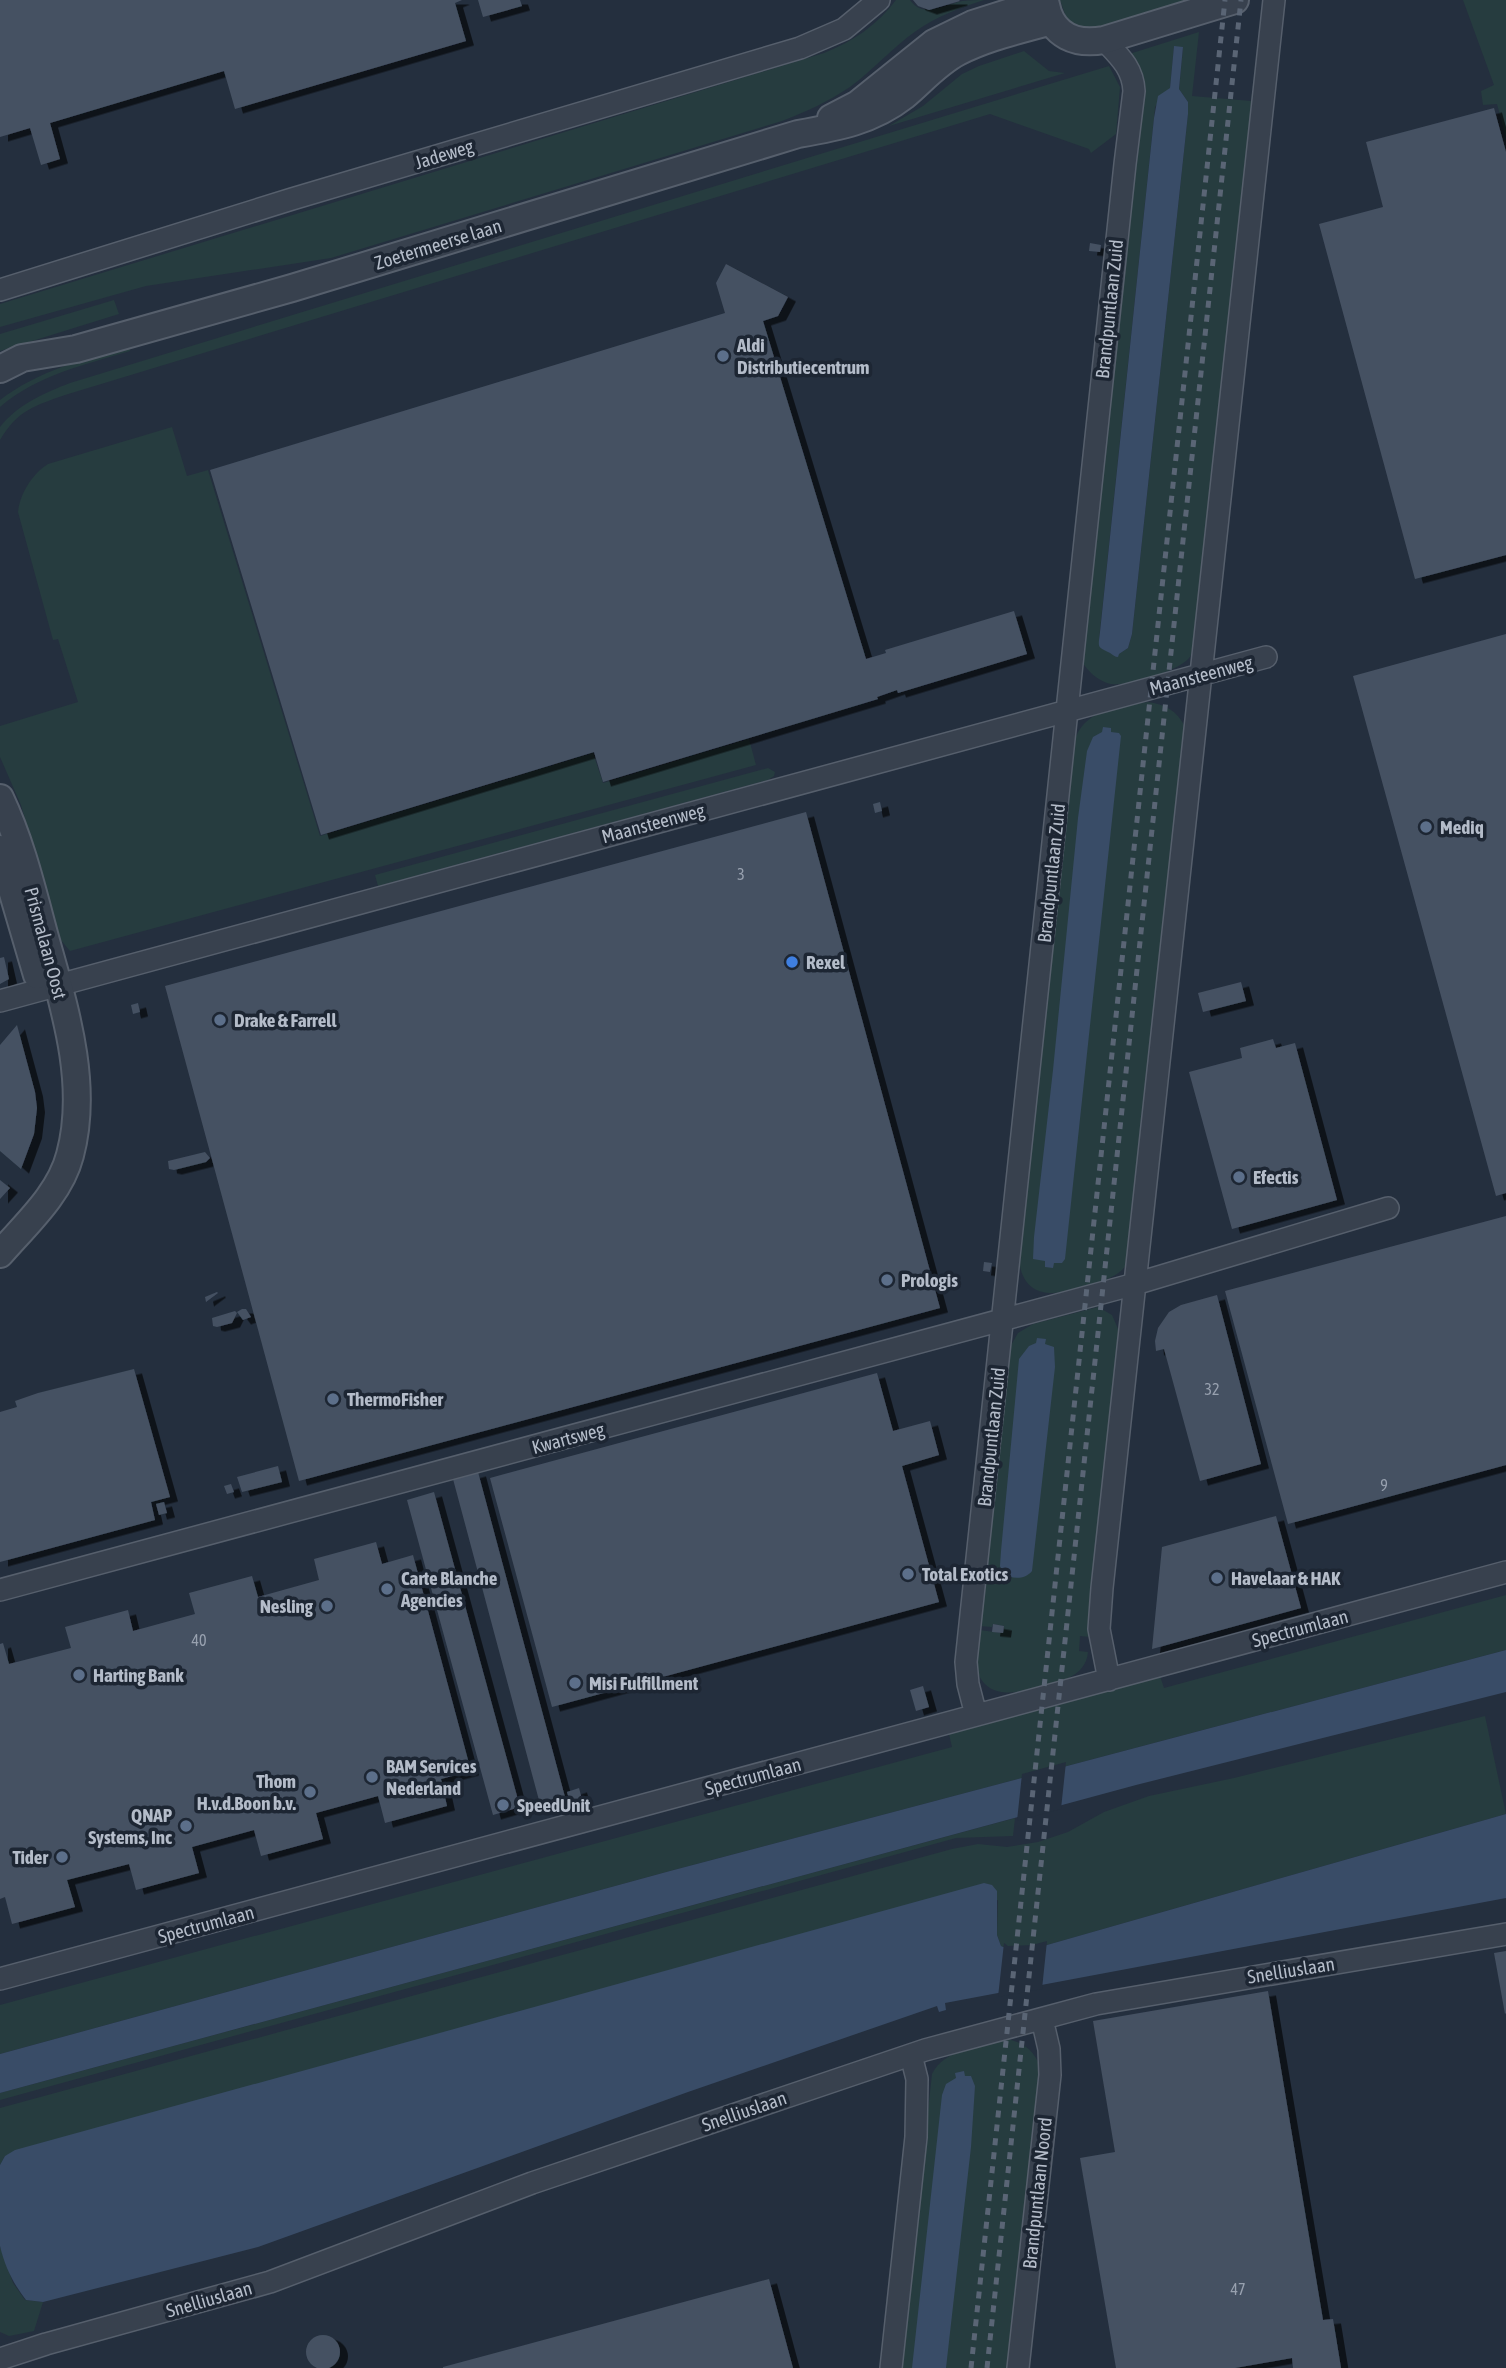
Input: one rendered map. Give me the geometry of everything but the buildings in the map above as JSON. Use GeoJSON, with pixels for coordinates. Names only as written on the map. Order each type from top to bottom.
{"type":"FeatureCollection","features":[{"type":"Feature","properties":{"kind":"street","name":"Jadeweg"},"geometry":{"type":"LineString","coordinates":[[0,290],[292,199],[800,48],[844,29],[878,0]]}},
{"type":"Feature","properties":{"kind":"street"},"geometry":{"type":"LineString","coordinates":[[1047,7],[1058,30],[1073,40],[1086,42],[1104,40],[1235,0]]}},
{"type":"Feature","properties":{"kind":"street"},"geometry":{"type":"LineString","coordinates":[[1109,1680],[1101,1643],[1100,1615],[1274,0]]}},
{"type":"Feature","properties":{"kind":"street","name":"Zoetermeerse laan"},"geometry":{"type":"LineString","coordinates":[[0,369],[22,358],[76,349],[292,288],[798,134],[858,104],[933,43],[973,24],[1047,7]]}},
{"type":"Feature","properties":{"kind":"street","name":"Brandpuntlaan Zuid"},"geometry":{"type":"LineString","coordinates":[[976,1715],[968,1684],[967,1662],[1134,91],[1134,80],[1127,65],[1104,40]]}},
{"type":"Feature","properties":{"kind":"street","name":"Zoetermeerse laan"},"geometry":{"type":"LineString","coordinates":[[0,388],[27,371],[76,349]]}},
{"type":"Feature","properties":{"kind":"street","name":"Maansteenweg"},"geometry":{"type":"LineString","coordinates":[[0,1001],[1266,657]]}},
{"type":"Feature","properties":{"kind":"street","name":"Prismalaan Oost"},"geometry":{"type":"LineString","coordinates":[[0,798],[19,842],[49,988],[56,1042],[76,1092],[76,1128],[70,1157],[59,1181],[44,1203],[0,1254]]}},
{"type":"Feature","properties":{"kind":"street","name":"Prismalaan Oost"},"geometry":{"type":"LineString","coordinates":[[0,849],[49,988]]}},
{"type":"Feature","properties":{"kind":"street","name":"Kwartsweg"},"geometry":{"type":"LineString","coordinates":[[0,1590],[1004,1321],[1388,1208]]}},
{"type":"Feature","properties":{"kind":"street","name":"Spectrumlaan"},"geometry":{"type":"LineString","coordinates":[[0,1979],[1506,1572]]}},
{"type":"Feature","properties":{"kind":"street","name":"Snelliuslaan"},"geometry":{"type":"LineString","coordinates":[[0,2359],[270,2282],[532,2183],[911,2055],[1131,1997],[1506,1934]]}},
{"type":"Feature","properties":{"kind":"street","name":"Brandpuntlaan Noord"},"geometry":{"type":"LineString","coordinates":[[1018,2368],[1050,2075],[1049,2049],[1042,2019]]}},
{"type":"Feature","properties":{"kind":"street"},"geometry":{"type":"LineString","coordinates":[[891,2368],[917,2124],[917,2079],[911,2055]]}},
{"type":"Feature","properties":{"kind":"green space"},"geometry":{"type":"Polygon","coordinates":[[[896,0],[910,0],[915,6],[927,10],[962,1],[984,0],[924,26],[850,87],[817,106],[782,121],[331,258],[146,286],[0,327],[0,304],[824,53],[864,31],[896,0]]]}},
{"type":"Feature","properties":{"kind":"green space"},"geometry":{"type":"Polygon","coordinates":[[[1060,0],[1216,0],[1103,31],[1075,26],[1066,17],[1060,0]]]}},
{"type":"Feature","properties":{"kind":"green space"},"geometry":{"type":"Polygon","coordinates":[[[1463,0],[1506,0],[1506,138],[1497,104],[1483,105],[1481,91],[1494,85],[1463,0]]]}},
{"type":"Feature","properties":{"kind":"green space"},"geometry":{"type":"Polygon","coordinates":[[[1199,32],[1192,96],[1251,101],[1261,36],[1194,647],[1188,659],[1170,670],[1136,682],[1114,684],[1096,677],[1082,662],[1112,347],[1126,55],[1199,32]],[[1174,47],[1170,88],[1155,107],[1099,640],[1110,653],[1119,654],[1128,648],[1132,634],[1188,114],[1188,102],[1179,89],[1183,48],[1174,47]]]}},
{"type":"Feature","properties":{"kind":"green space"},"geometry":{"type":"Polygon","coordinates":[[[1024,51],[1049,71],[1065,73],[889,126],[923,106],[962,74],[1024,51]]]}},
{"type":"Feature","properties":{"kind":"green space"},"geometry":{"type":"Polygon","coordinates":[[[1109,66],[1120,87],[1116,134],[1091,153],[1089,149],[990,114],[65,395],[44,402],[20,415],[0,440],[0,427],[14,412],[70,383],[1109,66]]]}},
{"type":"Feature","properties":{"kind":"green space"},"geometry":{"type":"Polygon","coordinates":[[[114,300],[119,314],[0,351],[0,334],[114,300]]]}},
{"type":"Feature","properties":{"kind":"green space"},"geometry":{"type":"Polygon","coordinates":[[[129,346],[130,351],[45,379],[0,407],[0,400],[30,381],[78,361],[129,346]]]}},
{"type":"Feature","properties":{"kind":"green space"},"geometry":{"type":"Polygon","coordinates":[[[172,427],[187,476],[208,470],[320,836],[593,753],[603,783],[749,739],[756,765],[70,951],[60,939],[21,805],[0,757],[0,726],[78,702],[58,639],[53,640],[18,512],[19,505],[32,479],[48,464],[172,427]]]}},
{"type":"Feature","properties":{"kind":"green space"},"geometry":{"type":"Polygon","coordinates":[[[1148,702],[1170,709],[1185,727],[1128,1261],[1118,1274],[1093,1284],[1070,1291],[1047,1293],[1029,1285],[1019,1261],[1074,743],[1078,732],[1093,717],[1125,705],[1148,702]]]}},
{"type":"Feature","properties":{"kind":"green space"},"geometry":{"type":"Polygon","coordinates":[[[768,768],[775,772],[768,780],[378,886],[375,875],[768,768]]]}},
{"type":"Feature","properties":{"kind":"green space"},"geometry":{"type":"Polygon","coordinates":[[[1098,1307],[1112,1315],[1119,1331],[1120,1346],[1090,1637],[1080,1636],[1079,1651],[1088,1652],[1086,1660],[1077,1673],[1063,1680],[1022,1691],[997,1691],[983,1682],[978,1673],[976,1657],[979,1630],[1003,1633],[1004,1626],[979,1626],[1010,1347],[1018,1333],[1033,1324],[1098,1307]]]}},
{"type":"Feature","properties":{"kind":"green space"},"geometry":{"type":"Polygon","coordinates":[[[1506,1595],[1506,1650],[670,1871],[0,2054],[0,2005],[952,1747],[949,1734],[1160,1676],[1164,1688],[1506,1595]]]}},
{"type":"Feature","properties":{"kind":"green space"},"geometry":{"type":"Polygon","coordinates":[[[1485,1716],[1506,1814],[1033,1949],[1008,1949],[1001,1946],[997,1935],[998,1900],[5,2156],[0,2165],[0,2108],[952,1849],[978,1844],[1007,1847],[1038,1842],[1068,1832],[1104,1812],[1149,1796],[1234,1778],[1485,1716]]]}},
{"type":"Feature","properties":{"kind":"green space"},"geometry":{"type":"Polygon","coordinates":[[[1015,1818],[1013,1836],[956,1838],[0,2100],[0,2093],[1015,1818]]]}},
{"type":"Feature","properties":{"kind":"green space"},"geometry":{"type":"Polygon","coordinates":[[[1005,2039],[1018,2042],[1029,2049],[1037,2059],[1041,2072],[1010,2368],[900,2368],[932,2074],[945,2059],[954,2054],[1005,2039]]]}},
{"type":"Feature","properties":{"kind":"green space"},"geometry":{"type":"Polygon","coordinates":[[[0,2246],[13,2283],[25,2300],[43,2302],[34,2331],[9,2336],[0,2332],[0,2246]]]}},
{"type":"Feature","properties":{"kind":"water"},"geometry":{"type":"Polygon","coordinates":[[[1174,46],[1183,47],[1179,89],[1188,102],[1188,114],[1132,634],[1128,648],[1117,657],[1101,648],[1099,641],[1154,118],[1158,96],[1170,88],[1174,46]]]}},
{"type":"Feature","properties":{"kind":"water"},"geometry":{"type":"Polygon","coordinates":[[[1103,727],[1111,728],[1111,732],[1121,736],[1065,1259],[1062,1263],[1054,1263],[1053,1268],[1045,1267],[1045,1261],[1033,1259],[1034,1237],[1087,751],[1093,737],[1102,732],[1103,727]]]}},
{"type":"Feature","properties":{"kind":"water"},"geometry":{"type":"Polygon","coordinates":[[[1037,1338],[1046,1339],[1045,1344],[1054,1347],[1055,1367],[1032,1571],[1026,1576],[1014,1578],[1003,1574],[1000,1566],[1019,1359],[1029,1346],[1036,1343],[1037,1338]]]}},
{"type":"Feature","properties":{"kind":"water"},"geometry":{"type":"Polygon","coordinates":[[[1506,1650],[1506,1692],[1136,1785],[0,2093],[0,2054],[670,1871],[1506,1650]]]}},
{"type":"Feature","properties":{"kind":"water"},"geometry":{"type":"Polygon","coordinates":[[[1506,1814],[1506,1898],[945,2003],[946,2010],[939,2012],[937,2006],[688,2092],[258,2247],[43,2302],[26,2300],[10,2274],[2,2254],[0,2165],[5,2156],[15,2150],[984,1883],[992,1885],[997,1891],[997,1935],[1001,1946],[1008,1949],[1033,1949],[1506,1814]]]}},
{"type":"Feature","properties":{"kind":"water"},"geometry":{"type":"Polygon","coordinates":[[[964,2071],[965,2076],[971,2076],[975,2086],[971,2147],[946,2368],[912,2368],[942,2095],[946,2084],[956,2078],[955,2073],[964,2071]]]}},
{"type":"Feature","properties":{"kind":"pier"},"geometry":{"type":"Polygon","coordinates":[[[1066,1762],[1061,1809],[1017,1821],[1022,1774],[1066,1762]]]}},
{"type":"Feature","properties":{"kind":"pier"},"geometry":{"type":"Polygon","coordinates":[[[1047,1941],[1042,1989],[998,1997],[1004,1943],[1008,1946],[1032,1945],[1047,1941]]]}},
{"type":"Feature","properties":{"kind":"railway"},"geometry":{"type":"LineString","coordinates":[[971,2368],[1225,0]]}},
{"type":"Feature","properties":{"kind":"railway"},"geometry":{"type":"LineString","coordinates":[[987,2368],[1241,0]]}},
{"type":"Feature","properties":{"kind":"place","name":"Aldi Distributiecentrum"},"geometry":{"type":"Point","coordinates":[723,356]}},
{"type":"Feature","properties":{"kind":"place","name":"Mediq"},"geometry":{"type":"Point","coordinates":[1426,827]}},
{"type":"Feature","properties":{"kind":"place","name":"Rexel"},"geometry":{"type":"Point","coordinates":[792,962]}},
{"type":"Feature","properties":{"kind":"place","name":"Drake & Farrell"},"geometry":{"type":"Point","coordinates":[220,1020]}},
{"type":"Feature","properties":{"kind":"place","name":"Efectis"},"geometry":{"type":"Point","coordinates":[1239,1177]}},
{"type":"Feature","properties":{"kind":"place","name":"Prologis"},"geometry":{"type":"Point","coordinates":[887,1280]}},
{"type":"Feature","properties":{"kind":"place","name":"ThermoFisher"},"geometry":{"type":"Point","coordinates":[333,1399]}},
{"type":"Feature","properties":{"kind":"place","name":"Total Exotics"},"geometry":{"type":"Point","coordinates":[908,1574]}},
{"type":"Feature","properties":{"kind":"place","name":"Havelaar & HAK"},"geometry":{"type":"Point","coordinates":[1217,1578]}},
{"type":"Feature","properties":{"kind":"place","name":"Carte Blanche Agencies"},"geometry":{"type":"Point","coordinates":[387,1589]}},
{"type":"Feature","properties":{"kind":"place","name":"Nesling"},"geometry":{"type":"Point","coordinates":[327,1606]}},
{"type":"Feature","properties":{"kind":"place","name":"Harting Bank"},"geometry":{"type":"Point","coordinates":[79,1675]}},
{"type":"Feature","properties":{"kind":"place","name":"Misi Fulfillment"},"geometry":{"type":"Point","coordinates":[575,1683]}},
{"type":"Feature","properties":{"kind":"place","name":"BAM Services Nederland"},"geometry":{"type":"Point","coordinates":[372,1777]}},
{"type":"Feature","properties":{"kind":"place","name":"Thom H.v.d.Boon b.v."},"geometry":{"type":"Point","coordinates":[310,1792]}},
{"type":"Feature","properties":{"kind":"place","name":"SpeedUnit"},"geometry":{"type":"Point","coordinates":[503,1805]}},
{"type":"Feature","properties":{"kind":"place","name":"QNAP Systems, Inc"},"geometry":{"type":"Point","coordinates":[186,1826]}},
{"type":"Feature","properties":{"kind":"place","name":"Tider"},"geometry":{"type":"Point","coordinates":[62,1857]}}]}
